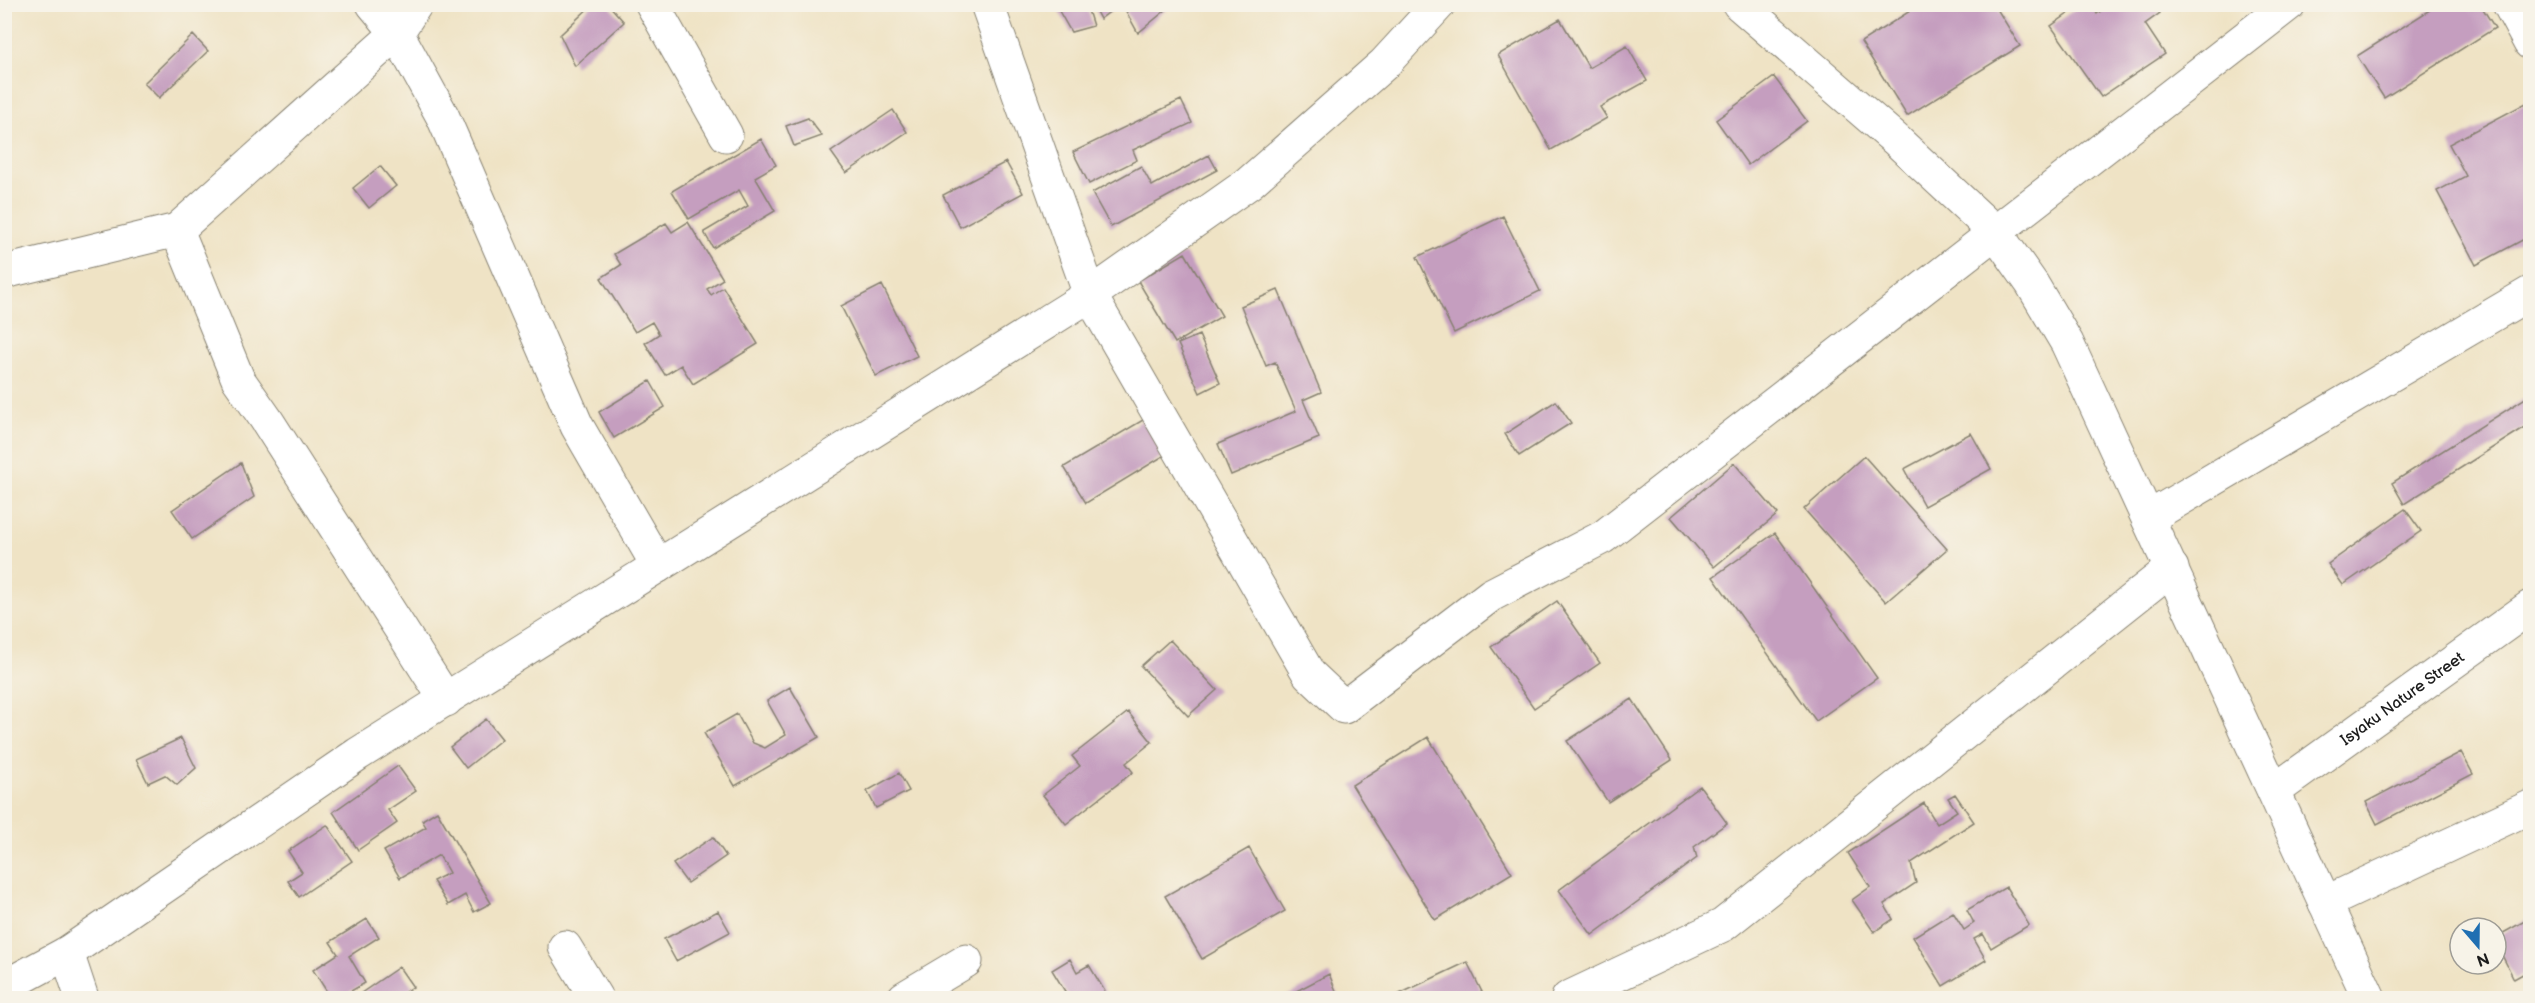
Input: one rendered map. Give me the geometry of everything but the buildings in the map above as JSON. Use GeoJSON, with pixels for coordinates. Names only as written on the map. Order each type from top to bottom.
{"type":"FeatureCollection","features":[{"type":"Feature","properties":{"kind":"street"},"geometry":{"type":"LineString","coordinates":[[372,4],[397,33],[443,117],[577,426],[658,566]]}},
{"type":"Feature","properties":{"kind":"street"},"geometry":{"type":"LineString","coordinates":[[4,272],[177,230],[397,33],[416,4]]}},
{"type":"Feature","properties":{"kind":"street"},"geometry":{"type":"LineString","coordinates":[[652,4],[726,135]]}},
{"type":"Feature","properties":{"kind":"street"},"geometry":{"type":"LineString","coordinates":[[987,4],[1090,295],[1309,674],[1344,707],[1491,595],[1603,537],[2289,4]]}},
{"type":"Feature","properties":{"kind":"street"},"geometry":{"type":"LineString","coordinates":[[4,987],[67,954],[348,761],[1090,295],[1249,183],[1384,64],[1439,4]]}},
{"type":"Feature","properties":{"kind":"street"},"geometry":{"type":"LineString","coordinates":[[1739,4],[1895,139],[1996,233],[2031,284],[2067,343],[2369,999]]}},
{"type":"Feature","properties":{"kind":"street"},"geometry":{"type":"LineString","coordinates":[[2509,4],[2530,44]]}},
{"type":"Feature","properties":{"kind":"street"},"geometry":{"type":"LineString","coordinates":[[177,230],[238,379],[446,700]]}},
{"type":"Feature","properties":{"kind":"street"},"geometry":{"type":"LineString","coordinates":[[2148,518],[2530,293]]}},
{"type":"Feature","properties":{"kind":"street"},"geometry":{"type":"LineString","coordinates":[[1568,999],[1723,925],[2172,568]]}},
{"type":"Feature","properties":{"kind":"street","name":"Isyaku Nature Street"},"geometry":{"type":"LineString","coordinates":[[2274,791],[2530,607]]}},
{"type":"Feature","properties":{"kind":"street"},"geometry":{"type":"LineString","coordinates":[[2325,903],[2530,807]]}},
{"type":"Feature","properties":{"kind":"street"},"geometry":{"type":"LineString","coordinates":[[565,947],[596,999]]}},
{"type":"Feature","properties":{"kind":"street"},"geometry":{"type":"LineString","coordinates":[[67,954],[82,999]]}},
{"type":"Feature","properties":{"kind":"street"},"geometry":{"type":"LineString","coordinates":[[904,999],[966,961]]}}]}
